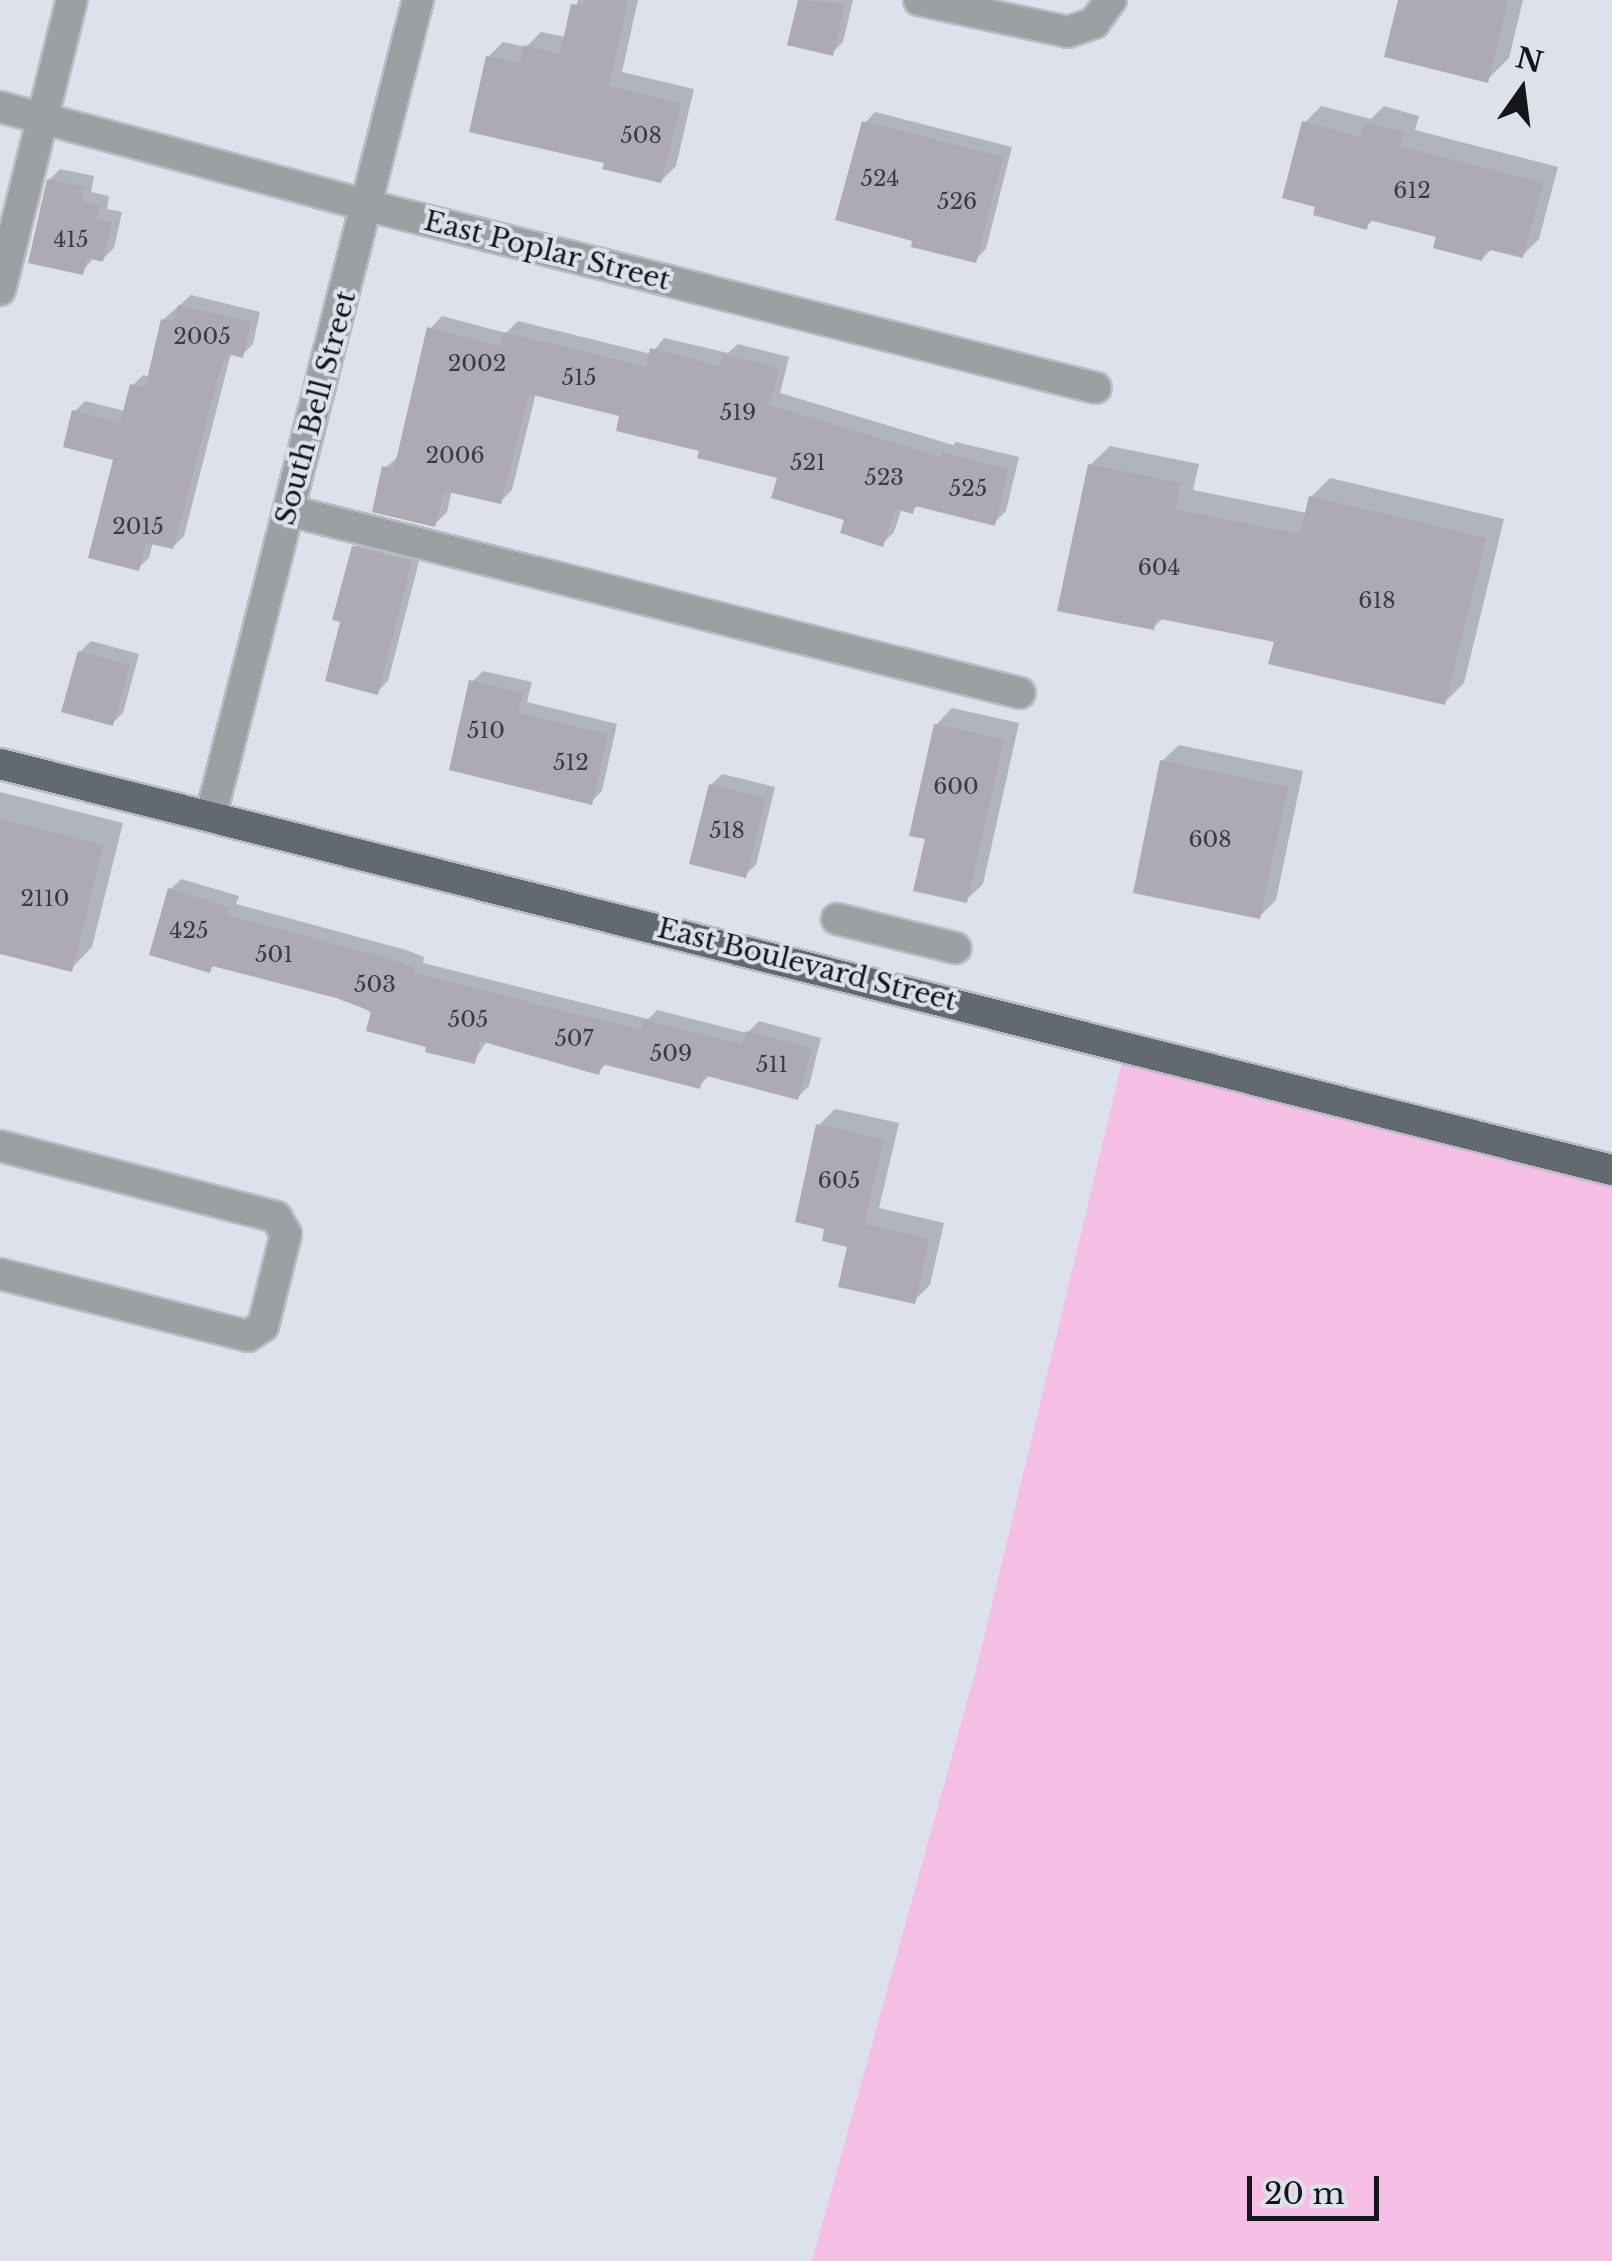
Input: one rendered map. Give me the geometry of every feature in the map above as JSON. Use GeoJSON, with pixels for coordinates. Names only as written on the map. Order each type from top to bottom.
{"type":"FeatureCollection","features":[{"type":"Feature","properties":{"kind":"main road","name":"East Boulevard Street"},"geometry":{"type":"LineString","coordinates":[[0,764],[1612,1170]]}},
{"type":"Feature","properties":{"kind":"street"},"geometry":{"type":"LineString","coordinates":[[0,290],[72,0]]}},
{"type":"Feature","properties":{"kind":"street","name":"South Bell Street"},"geometry":{"type":"LineString","coordinates":[[212,815],[418,0]]}},
{"type":"Feature","properties":{"kind":"street"},"geometry":{"type":"LineString","coordinates":[[919,0],[1068,32],[1094,23],[1111,0]]}},
{"type":"Feature","properties":{"kind":"street","name":"East Poplar Street"},"geometry":{"type":"LineString","coordinates":[[0,107],[368,206],[1096,388]]}},
{"type":"Feature","properties":{"kind":"street"},"geometry":{"type":"LineString","coordinates":[[290,511],[1020,693]]}},
{"type":"Feature","properties":{"kind":"street"},"geometry":{"type":"LineString","coordinates":[[837,919],[955,948]]}},
{"type":"Feature","properties":{"kind":"street"},"geometry":{"type":"LineString","coordinates":[[0,1146],[276,1217],[286,1234],[263,1326],[248,1336],[0,1274]]}},
{"type":"Feature","properties":{"kind":"shaded area"},"geometry":{"type":"Polygon","coordinates":[[[1126,1046],[1612,1170],[1612,2261],[812,2261],[978,1662],[1126,1046]]]}},
{"type":"Feature","properties":{"kind":"building"},"geometry":{"type":"Polygon","coordinates":[[[585,0],[628,0],[609,86],[681,104],[661,183],[602,169],[604,163],[469,132],[486,56],[520,63],[524,45],[560,54],[571,4],[583,6],[585,0]]]}},
{"type":"Feature","properties":{"kind":"building"},"geometry":{"type":"Polygon","coordinates":[[[798,0],[845,4],[833,56],[787,45],[798,0]]]}},
{"type":"Feature","properties":{"kind":"building"},"geometry":{"type":"Polygon","coordinates":[[[1398,0],[1508,0],[1488,83],[1384,57],[1398,0]]]}},
{"type":"Feature","properties":{"kind":"building"},"geometry":{"type":"Polygon","coordinates":[[[862,121],[1003,157],[976,263],[911,247],[912,241],[835,220],[862,121]]]}},
{"type":"Feature","properties":{"kind":"building"},"geometry":{"type":"Polygon","coordinates":[[[1302,121],[1361,137],[1365,122],[1404,132],[1400,146],[1543,183],[1523,258],[1486,249],[1482,261],[1433,248],[1436,237],[1369,220],[1367,230],[1313,215],[1315,207],[1282,198],[1302,121]]]}},
{"type":"Feature","properties":{"kind":"building"},"geometry":{"type":"Polygon","coordinates":[[[47,179],[85,187],[82,202],[100,206],[97,219],[112,222],[103,262],[87,258],[83,275],[28,263],[47,179]]]}},
{"type":"Feature","properties":{"kind":"building"},"geometry":{"type":"Polygon","coordinates":[[[178,305],[251,322],[243,358],[227,354],[219,374],[173,549],[146,543],[139,571],[88,558],[113,460],[63,447],[72,410],[120,423],[130,384],[145,388],[161,319],[174,322],[178,305]]]}},
{"type":"Feature","properties":{"kind":"building"},"geometry":{"type":"Polygon","coordinates":[[[427,327],[500,346],[504,332],[646,367],[650,348],[720,366],[723,354],[779,368],[769,405],[941,457],[942,452],[1008,469],[995,526],[915,506],[913,514],[895,509],[883,547],[840,533],[844,520],[771,498],[777,478],[697,458],[699,451],[616,431],[619,416],[529,394],[501,504],[444,491],[435,527],[372,512],[382,466],[394,469],[427,327]]]}},
{"type":"Feature","properties":{"kind":"building"},"geometry":{"type":"Polygon","coordinates":[[[1088,464],[1181,483],[1175,509],[1300,534],[1309,496],[1486,538],[1445,705],[1268,664],[1274,642],[1156,618],[1154,630],[1057,611],[1088,464]]]}},
{"type":"Feature","properties":{"kind":"building"},"geometry":{"type":"Polygon","coordinates":[[[352,546],[412,561],[378,695],[325,681],[340,622],[332,620],[352,546]]]}},
{"type":"Feature","properties":{"kind":"building"},"geometry":{"type":"Polygon","coordinates":[[[78,651],[130,665],[113,726],[61,712],[78,651]]]}},
{"type":"Feature","properties":{"kind":"building"},"geometry":{"type":"Polygon","coordinates":[[[469,680],[523,693],[518,713],[608,734],[592,805],[449,770],[469,680]]]}},
{"type":"Feature","properties":{"kind":"building"},"geometry":{"type":"Polygon","coordinates":[[[934,724],[1004,739],[967,903],[913,891],[925,839],[909,836],[934,724]]]}},
{"type":"Feature","properties":{"kind":"building"},"geometry":{"type":"Polygon","coordinates":[[[1160,760],[1288,787],[1260,919],[1133,893],[1160,760]]]}},
{"type":"Feature","properties":{"kind":"building"},"geometry":{"type":"Polygon","coordinates":[[[709,784],[766,798],[746,878],[689,864],[709,784]]]}},
{"type":"Feature","properties":{"kind":"building"},"geometry":{"type":"Polygon","coordinates":[[[0,819],[103,845],[72,972],[0,954],[0,819]]]}},
{"type":"Feature","properties":{"kind":"building"},"geometry":{"type":"Polygon","coordinates":[[[168,888],[229,907],[227,915],[394,960],[415,968],[414,973],[548,1007],[641,1030],[644,1020],[742,1044],[746,1031],[812,1048],[798,1100],[703,1075],[700,1089],[602,1064],[599,1075],[480,1041],[475,1064],[425,1052],[426,1047],[366,1031],[371,1011],[336,998],[212,966],[210,973],[149,955],[168,888]]]}},
{"type":"Feature","properties":{"kind":"building"},"geometry":{"type":"Polygon","coordinates":[[[816,1124],[884,1139],[864,1224],[929,1239],[915,1304],[838,1287],[847,1247],[822,1241],[824,1229],[795,1222],[816,1124]]]}}]}
